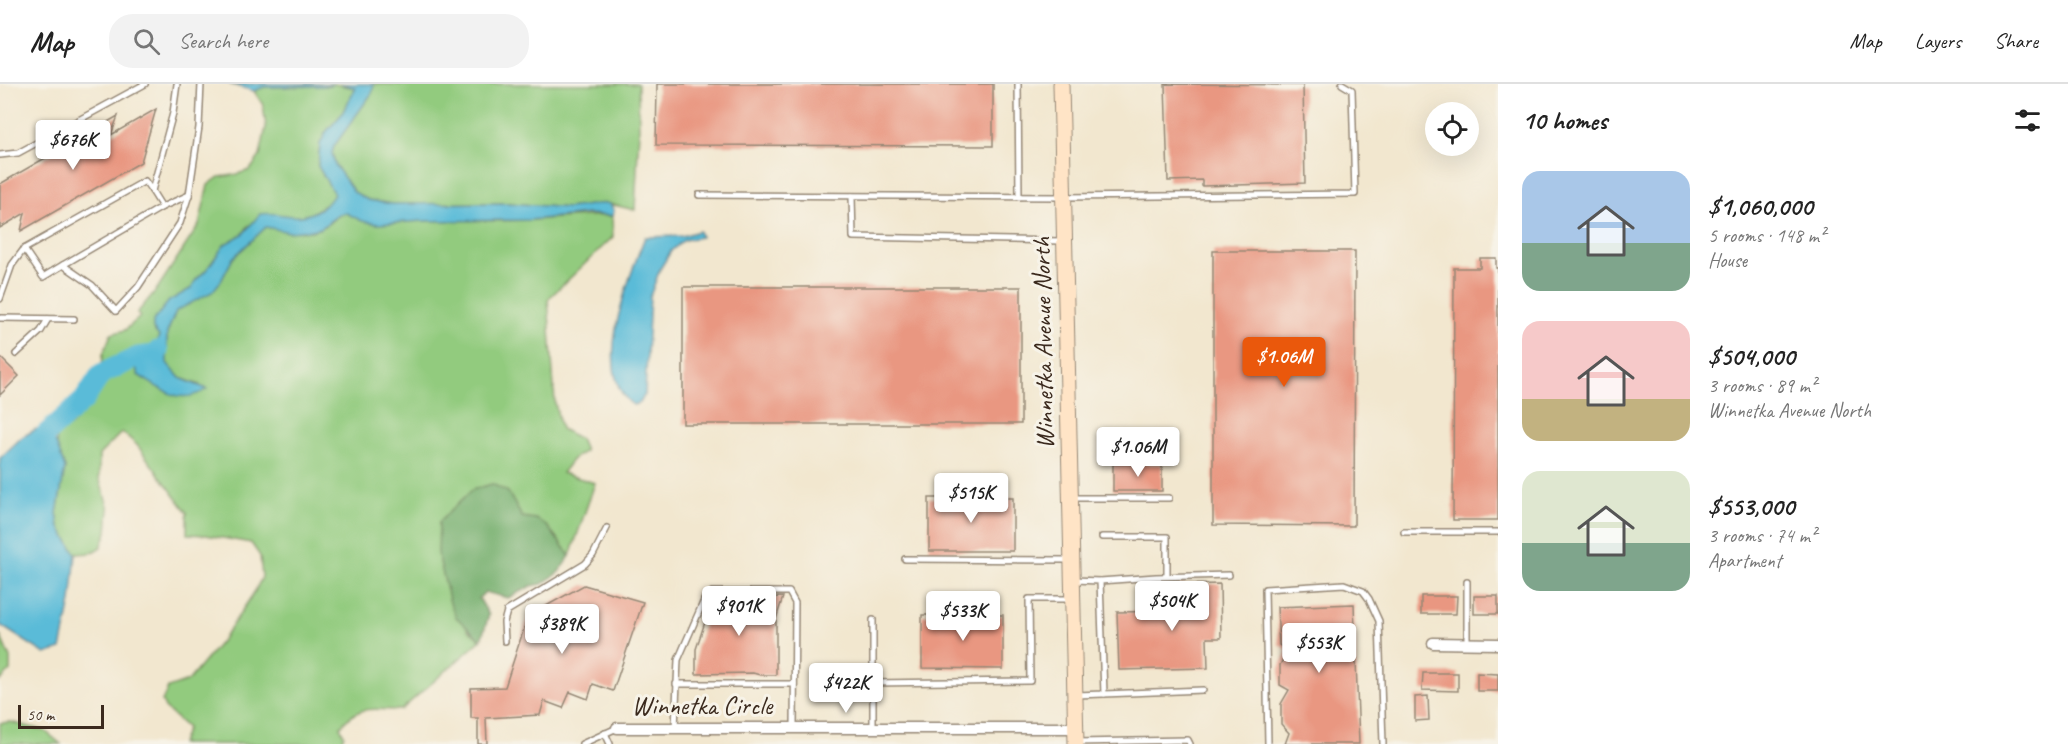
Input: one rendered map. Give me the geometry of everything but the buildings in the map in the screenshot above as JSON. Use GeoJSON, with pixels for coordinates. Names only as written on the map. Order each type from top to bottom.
{"type":"FeatureCollection","features":[{"type":"Feature","properties":{"kind":"street","name":"Winnetka Avenue North"},"geometry":{"type":"LineString","coordinates":[[1061,84],[1076,738]]}},
{"type":"Feature","properties":{"kind":"street"},"geometry":{"type":"LineString","coordinates":[[1432,644],[1498,644]]}},
{"type":"Feature","properties":{"kind":"street","name":"Winnetka Circle"},"geometry":{"type":"LineString","coordinates":[[617,728],[873,728],[1076,738]]}},
{"type":"Feature","properties":{"kind":"lane"},"geometry":{"type":"LineString","coordinates":[[0,155],[18,153],[145,84]]}},
{"type":"Feature","properties":{"kind":"lane"},"geometry":{"type":"LineString","coordinates":[[152,191],[173,113],[177,84]]}},
{"type":"Feature","properties":{"kind":"lane"},"geometry":{"type":"LineString","coordinates":[[63,265],[92,285],[116,311],[138,287],[180,223],[189,195],[199,127],[201,84]]}},
{"type":"Feature","properties":{"kind":"lane"},"geometry":{"type":"LineString","coordinates":[[1018,84],[1019,197]]}},
{"type":"Feature","properties":{"kind":"lane"},"geometry":{"type":"LineString","coordinates":[[699,195],[1063,197],[1355,194],[1352,90],[1342,84]]}},
{"type":"Feature","properties":{"kind":"lane"},"geometry":{"type":"LineString","coordinates":[[0,299],[12,265],[24,249],[145,181],[162,207]]}},
{"type":"Feature","properties":{"kind":"lane"},"geometry":{"type":"LineString","coordinates":[[24,249],[43,277],[162,207],[189,195]]}},
{"type":"Feature","properties":{"kind":"lane"},"geometry":{"type":"LineString","coordinates":[[852,196],[853,237],[1064,242]]}},
{"type":"Feature","properties":{"kind":"lane"},"geometry":{"type":"LineString","coordinates":[[0,318],[74,319]]}},
{"type":"Feature","properties":{"kind":"lane"},"geometry":{"type":"LineString","coordinates":[[16,354],[41,331],[48,319]]}},
{"type":"Feature","properties":{"kind":"lane"},"geometry":{"type":"LineString","coordinates":[[1071,498],[1169,498]]}},
{"type":"Feature","properties":{"kind":"lane"},"geometry":{"type":"LineString","coordinates":[[505,641],[504,622],[507,611],[585,564],[593,555],[607,528]]}},
{"type":"Feature","properties":{"kind":"lane"},"geometry":{"type":"LineString","coordinates":[[1404,532],[1498,532]]}},
{"type":"Feature","properties":{"kind":"lane"},"geometry":{"type":"LineString","coordinates":[[1102,537],[1167,537],[1167,576]]}},
{"type":"Feature","properties":{"kind":"lane"},"geometry":{"type":"LineString","coordinates":[[905,559],[1072,560]]}},
{"type":"Feature","properties":{"kind":"lane"},"geometry":{"type":"LineString","coordinates":[[1072,580],[1100,581],[1167,576],[1229,575]]}},
{"type":"Feature","properties":{"kind":"lane"},"geometry":{"type":"LineString","coordinates":[[1100,581],[1104,694]]}},
{"type":"Feature","properties":{"kind":"lane"},"geometry":{"type":"LineString","coordinates":[[1467,582],[1467,644]]}},
{"type":"Feature","properties":{"kind":"lane"},"geometry":{"type":"LineString","coordinates":[[1268,744],[1265,589],[1344,584],[1363,591],[1370,599],[1379,621],[1383,744]]}},
{"type":"Feature","properties":{"kind":"lane"},"geometry":{"type":"LineString","coordinates":[[675,728],[678,660],[705,598],[712,592],[740,591],[789,592],[795,603],[795,728]]}},
{"type":"Feature","properties":{"kind":"lane"},"geometry":{"type":"LineString","coordinates":[[873,683],[1030,681],[1029,599],[1073,599]]}},
{"type":"Feature","properties":{"kind":"lane"},"geometry":{"type":"LineString","coordinates":[[873,620],[873,728]]}},
{"type":"Feature","properties":{"kind":"lane"},"geometry":{"type":"LineString","coordinates":[[676,684],[794,684]]}},
{"type":"Feature","properties":{"kind":"lane"},"geometry":{"type":"LineString","coordinates":[[1074,695],[1203,690]]}},
{"type":"Feature","properties":{"kind":"lane"},"geometry":{"type":"LineString","coordinates":[[582,744],[617,728]]}},
{"type":"Feature","properties":{"kind":"lane"},"geometry":{"type":"LineString","coordinates":[[605,733],[610,744]]}},
{"type":"Feature","properties":{"kind":"lane"},"geometry":{"type":"LineString","coordinates":[[1076,738],[1188,740],[1190,744]]}},
{"type":"Feature","properties":{"kind":"green space"},"geometry":{"type":"Polygon","coordinates":[[[334,84],[356,88],[341,115],[326,132],[320,144],[318,166],[334,194],[331,201],[312,213],[297,218],[284,215],[248,226],[243,234],[225,244],[195,281],[192,288],[169,301],[154,321],[153,329],[159,336],[155,347],[132,354],[102,368],[103,354],[111,334],[125,330],[140,317],[137,313],[157,289],[199,225],[208,185],[219,177],[250,170],[260,156],[266,127],[263,105],[254,91],[264,87],[334,84]]]}},
{"type":"Feature","properties":{"kind":"green space"},"geometry":{"type":"Polygon","coordinates":[[[374,84],[638,84],[639,130],[635,210],[605,203],[568,208],[509,203],[392,204],[368,200],[354,192],[335,165],[332,153],[334,146],[372,93],[374,84]]]}},
{"type":"Feature","properties":{"kind":"green space"},"geometry":{"type":"Polygon","coordinates":[[[346,213],[384,223],[436,220],[516,221],[612,216],[613,237],[548,299],[555,403],[561,429],[580,439],[585,451],[573,459],[562,473],[595,483],[570,556],[550,530],[539,522],[522,517],[508,492],[492,484],[472,490],[439,522],[468,630],[481,640],[401,710],[368,709],[355,714],[340,727],[344,734],[341,744],[181,744],[187,728],[165,708],[162,701],[168,688],[188,681],[223,639],[262,577],[260,556],[251,543],[187,534],[187,512],[137,445],[122,432],[99,455],[99,478],[109,509],[107,532],[101,547],[91,553],[76,554],[59,526],[57,513],[65,468],[56,443],[58,431],[72,425],[104,380],[136,364],[138,375],[200,385],[180,378],[166,363],[167,333],[176,311],[221,281],[233,258],[266,227],[294,231],[315,230],[346,213]]]}},
{"type":"Feature","properties":{"kind":"green space"},"geometry":{"type":"Polygon","coordinates":[[[492,484],[508,492],[522,517],[536,519],[548,527],[570,556],[559,572],[542,584],[531,586],[508,598],[485,592],[479,598],[489,615],[481,640],[456,617],[450,603],[438,554],[439,522],[472,490],[492,484]]]}},
{"type":"Feature","properties":{"kind":"green space"},"geometry":{"type":"Polygon","coordinates":[[[0,635],[10,658],[10,671],[0,681],[0,635]]]}},
{"type":"Feature","properties":{"kind":"green space"},"geometry":{"type":"Polygon","coordinates":[[[11,722],[45,731],[61,744],[0,744],[0,723],[11,722]]]}},
{"type":"Feature","properties":{"kind":"water"},"geometry":{"type":"Polygon","coordinates":[[[229,84],[334,84],[264,87],[254,91],[229,84]]]}},
{"type":"Feature","properties":{"kind":"water"},"geometry":{"type":"Polygon","coordinates":[[[340,84],[374,84],[372,93],[334,146],[332,153],[335,165],[354,192],[368,200],[392,204],[509,203],[568,208],[605,203],[610,204],[614,210],[612,216],[588,214],[530,220],[423,221],[378,224],[362,221],[346,213],[339,214],[321,228],[312,230],[289,232],[266,227],[233,258],[221,281],[212,292],[176,311],[167,333],[167,363],[180,378],[207,389],[197,394],[179,396],[163,390],[138,375],[132,354],[155,347],[159,336],[153,329],[153,321],[169,301],[192,288],[195,281],[225,244],[243,234],[260,214],[304,216],[321,208],[332,198],[334,194],[318,166],[320,144],[326,132],[341,115],[356,88],[340,84]]]}},
{"type":"Feature","properties":{"kind":"water"},"geometry":{"type":"Polygon","coordinates":[[[699,231],[701,237],[684,240],[671,251],[660,269],[650,296],[645,394],[640,403],[633,405],[621,390],[614,371],[614,348],[623,299],[638,254],[645,237],[682,236],[699,231]]]}},
{"type":"Feature","properties":{"kind":"water"},"geometry":{"type":"Polygon","coordinates":[[[36,429],[56,443],[65,468],[57,513],[59,526],[76,554],[71,602],[61,649],[45,654],[0,625],[0,458],[22,437],[36,429]]]}},
{"type":"Feature","properties":{"kind":"waterway"},"geometry":{"type":"LineString","coordinates":[[40,461],[46,434],[84,400],[101,374],[138,357],[155,355],[158,351]]}}]}
